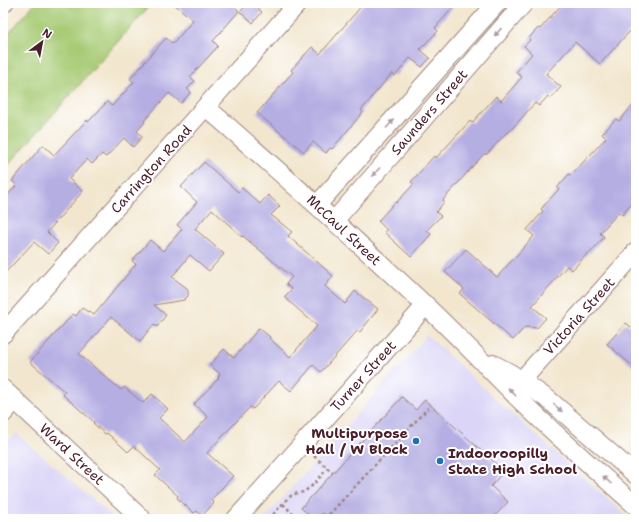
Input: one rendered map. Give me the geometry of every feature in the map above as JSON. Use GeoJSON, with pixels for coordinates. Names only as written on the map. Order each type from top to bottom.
{"type":"FeatureCollection","features":[{"type":"Feature","properties":{"kind":"street","name":"Carrington Road"},"geometry":{"type":"LineString","coordinates":[[3,334],[298,3]]}},
{"type":"Feature","properties":{"kind":"street","name":"Saunders Street"},"geometry":{"type":"LineString","coordinates":[[317,205],[497,3]]}},
{"type":"Feature","properties":{"kind":"street","name":"Saunders Street"},"geometry":{"type":"LineString","coordinates":[[334,221],[524,3]]}},
{"type":"Feature","properties":{"kind":"street","name":"McCaul Street"},"geometry":{"type":"LineString","coordinates":[[206,107],[317,205],[426,305],[551,430],[636,506]]}},
{"type":"Feature","properties":{"kind":"street","name":"Victoria Street"},"geometry":{"type":"LineString","coordinates":[[522,381],[636,252]]}},
{"type":"Feature","properties":{"kind":"street","name":"Turner Street"},"geometry":{"type":"LineString","coordinates":[[236,519],[426,305]]}},
{"type":"Feature","properties":{"kind":"street","name":"McCaul Street"},"geometry":{"type":"LineString","coordinates":[[478,357],[504,370],[549,400],[636,475]]}},
{"type":"Feature","properties":{"kind":"street"},"geometry":{"type":"LineString","coordinates":[[3,414],[9,394]]}},
{"type":"Feature","properties":{"kind":"street","name":"Ward Street"},"geometry":{"type":"LineString","coordinates":[[9,394],[142,519]]}},
{"type":"Feature","properties":{"kind":"path"},"geometry":{"type":"LineString","coordinates":[[325,519],[428,408]]}},
{"type":"Feature","properties":{"kind":"path"},"geometry":{"type":"LineString","coordinates":[[310,452],[333,473]]}},
{"type":"Feature","properties":{"kind":"path"},"geometry":{"type":"LineString","coordinates":[[270,519],[288,498],[294,494],[304,492],[313,485],[328,468]]}},
{"type":"Feature","properties":{"kind":"path"},"geometry":{"type":"LineString","coordinates":[[283,504],[298,519]]}},
{"type":"Feature","properties":{"kind":"shaded area","name":"Indooroopilly State High School"},"geometry":{"type":"Polygon","coordinates":[[[427,335],[500,403],[630,519],[264,519],[427,335]]]}},
{"type":"Feature","properties":{"kind":"shaded area"},"geometry":{"type":"Polygon","coordinates":[[[16,433],[115,519],[3,519],[3,447],[16,433]]]}},
{"type":"Feature","properties":{"kind":"green space"},"geometry":{"type":"Polygon","coordinates":[[[35,3],[152,3],[3,171],[3,40],[35,3]]]}},
{"type":"Feature","properties":{"kind":"building"},"geometry":{"type":"Polygon","coordinates":[[[173,3],[231,3],[239,11],[213,41],[218,46],[190,77],[195,81],[187,89],[191,92],[181,103],[169,93],[137,131],[142,137],[133,147],[124,138],[106,157],[102,154],[92,164],[87,159],[69,179],[83,191],[47,232],[58,243],[48,254],[34,242],[3,275],[3,200],[17,185],[12,181],[43,145],[54,155],[87,120],[88,122],[107,102],[112,106],[134,82],[130,79],[166,38],[173,44],[193,20],[173,3]]]}},
{"type":"Feature","properties":{"kind":"building"},"geometry":{"type":"Polygon","coordinates":[[[248,3],[251,3],[262,12],[253,23],[240,12],[248,3]]]}},
{"type":"Feature","properties":{"kind":"building"},"geometry":{"type":"Polygon","coordinates":[[[364,3],[457,3],[435,28],[438,31],[420,49],[430,58],[422,67],[410,58],[395,76],[392,73],[361,110],[363,112],[332,149],[330,148],[326,153],[313,142],[304,152],[257,113],[293,72],[291,70],[312,47],[320,54],[364,3]]]}},
{"type":"Feature","properties":{"kind":"building"},"geometry":{"type":"Polygon","coordinates":[[[563,3],[636,3],[636,37],[630,31],[600,64],[575,42],[546,74],[561,87],[550,99],[548,96],[539,106],[535,103],[486,155],[485,153],[481,157],[443,200],[444,202],[436,212],[441,216],[427,230],[431,234],[411,257],[384,232],[387,230],[378,221],[414,184],[411,182],[434,156],[436,158],[470,121],[472,123],[496,96],[501,101],[522,77],[516,72],[532,54],[524,46],[538,28],[540,29],[563,3]]]}},
{"type":"Feature","properties":{"kind":"building"},"geometry":{"type":"Polygon","coordinates":[[[636,102],[636,199],[622,215],[619,212],[600,233],[604,237],[590,253],[589,252],[572,270],[567,266],[532,306],[546,318],[537,328],[525,327],[513,340],[460,294],[464,289],[445,272],[466,249],[497,277],[534,236],[527,230],[543,211],[541,209],[559,189],[557,188],[569,174],[571,175],[606,138],[602,134],[616,119],[619,121],[636,102]]]}},
{"type":"Feature","properties":{"kind":"building"},"geometry":{"type":"Polygon","coordinates":[[[204,162],[238,192],[242,188],[260,204],[268,195],[280,206],[271,215],[292,232],[288,236],[333,276],[325,286],[345,304],[355,291],[378,309],[360,332],[358,330],[321,372],[313,365],[291,391],[279,381],[253,409],[250,407],[207,453],[233,476],[211,500],[214,503],[202,516],[197,511],[194,513],[177,498],[178,496],[155,475],[160,470],[134,446],[128,452],[107,433],[105,434],[93,423],[94,422],[63,395],[65,392],[30,362],[73,314],[76,316],[82,308],[94,315],[136,264],[132,261],[150,240],[163,251],[182,229],[177,225],[197,202],[181,187],[204,162]],[[212,209],[195,229],[224,254],[209,271],[190,255],[172,277],[188,289],[188,296],[184,300],[154,305],[166,315],[157,327],[154,324],[140,341],[111,317],[79,354],[121,390],[124,387],[143,403],[152,394],[168,409],[159,418],[185,442],[208,417],[194,404],[219,378],[218,377],[220,374],[210,365],[224,349],[234,358],[259,328],[290,357],[317,326],[284,297],[292,289],[286,284],[292,277],[243,236],[242,237],[212,209]]]}},
{"type":"Feature","properties":{"kind":"building"},"geometry":{"type":"Polygon","coordinates":[[[626,323],[636,331],[636,369],[607,344],[626,323]]]}},
{"type":"Feature","properties":{"kind":"building","name":"Multipurpose Hall / W Block"},"geometry":{"type":"Polygon","coordinates":[[[402,397],[416,410],[425,400],[504,471],[491,486],[508,502],[492,519],[330,519],[323,513],[318,519],[314,519],[301,508],[402,397]]]}},
{"type":"Feature","properties":{"kind":"place","name":"Multipurpose Hall / W Block"},"geometry":{"type":"Point","coordinates":[416,441]}},
{"type":"Feature","properties":{"kind":"place","name":"Indooroopilly State High School"},"geometry":{"type":"Point","coordinates":[440,461]}}]}
